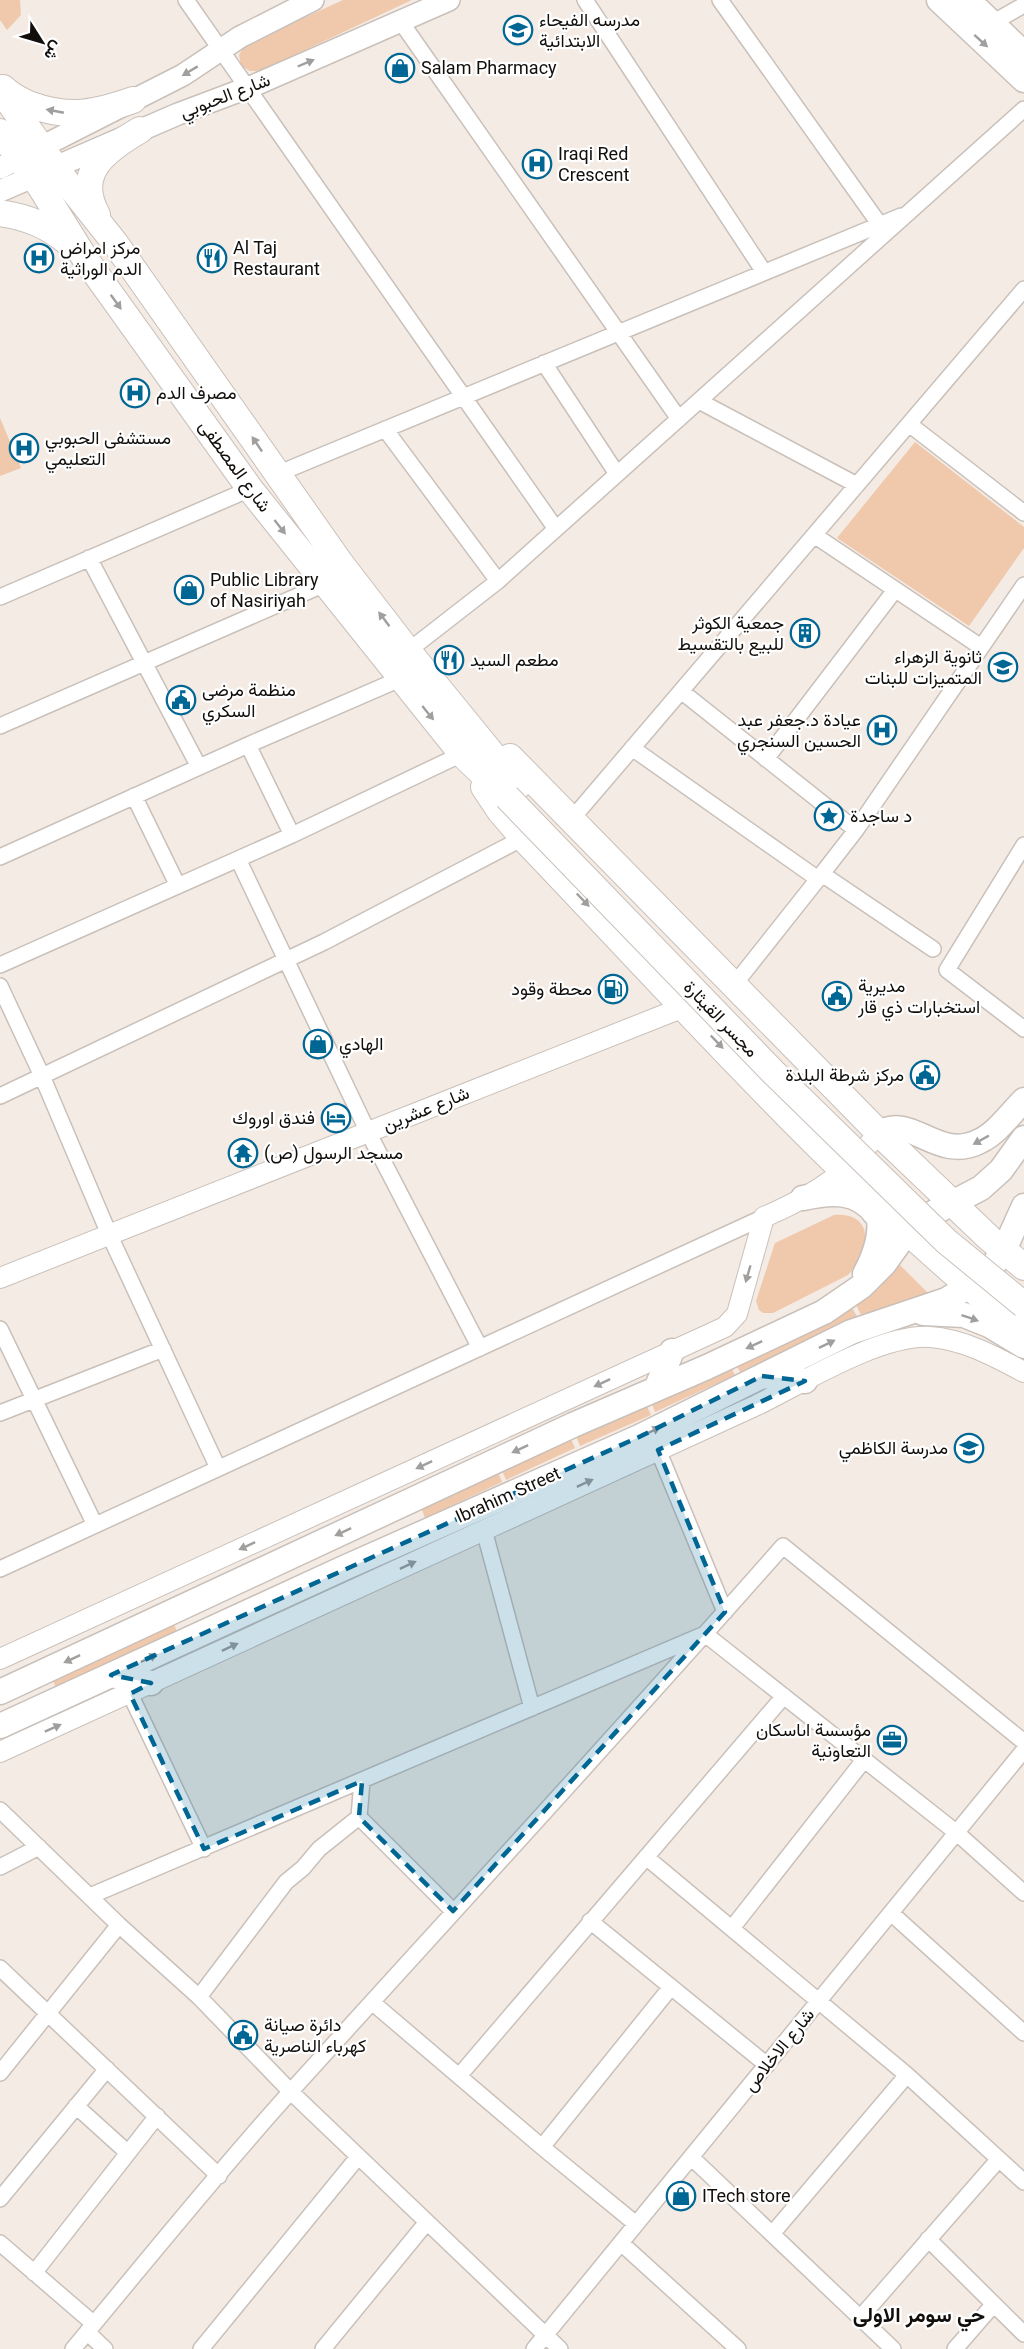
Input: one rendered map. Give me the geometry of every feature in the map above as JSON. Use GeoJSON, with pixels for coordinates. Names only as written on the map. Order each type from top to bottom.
{"type":"FeatureCollection","features":[{"type":"Feature","properties":{"kind":"highway"},"geometry":{"type":"LineString","coordinates":[[0,85],[21,101],[53,112],[74,114],[96,111],[133,100]]}},
{"type":"Feature","properties":{"kind":"highway","name":"شارع المصطفى"},"geometry":{"type":"LineString","coordinates":[[0,89],[30,163],[86,260],[250,489],[464,756]]}},
{"type":"Feature","properties":{"kind":"highway"},"geometry":{"type":"LineString","coordinates":[[115,243],[92,205],[88,194],[89,182],[95,166],[108,152],[140,130]]}},
{"type":"Feature","properties":{"kind":"highway","name":"شارع المصطفى"},"geometry":{"type":"LineString","coordinates":[[0,132],[115,243],[342,564],[446,698]]}},
{"type":"Feature","properties":{"kind":"highway"},"geometry":{"type":"LineString","coordinates":[[0,213],[38,222],[50,228],[86,260]]}},
{"type":"Feature","properties":{"kind":"highway"},"geometry":{"type":"LineString","coordinates":[[446,698],[512,791]]}},
{"type":"Feature","properties":{"kind":"highway"},"geometry":{"type":"LineString","coordinates":[[446,698],[515,762],[879,1133],[951,1202],[1024,1267]]}},
{"type":"Feature","properties":{"kind":"highway"},"geometry":{"type":"LineString","coordinates":[[464,756],[512,791]]}},
{"type":"Feature","properties":{"kind":"highway"},"geometry":{"type":"LineString","coordinates":[[464,756],[500,811],[523,838],[770,1097],[907,1232],[968,1287],[1024,1332]]}},
{"type":"Feature","properties":{"kind":"highway","name":"مجسر القيثارة"},"geometry":{"type":"LineString","coordinates":[[512,791],[957,1229],[1024,1285]]}},
{"type":"Feature","properties":{"kind":"highway","name":"مجسر القيثارة"},"geometry":{"type":"LineString","coordinates":[[512,791],[773,1072],[946,1241],[1024,1305]]}},
{"type":"Feature","properties":{"kind":"main road"},"geometry":{"type":"LineString","coordinates":[[30,163],[133,100],[183,75],[240,37],[313,0]]}},
{"type":"Feature","properties":{"kind":"main road","name":"شارع الحبوبي"},"geometry":{"type":"LineString","coordinates":[[0,191],[30,163],[140,130],[248,87],[449,0]]}},
{"type":"Feature","properties":{"kind":"main road"},"geometry":{"type":"LineString","coordinates":[[939,0],[1024,80]]}},
{"type":"Feature","properties":{"kind":"main road"},"geometry":{"type":"LineString","coordinates":[[968,0],[1024,54]]}},
{"type":"Feature","properties":{"kind":"main road"},"geometry":{"type":"LineString","coordinates":[[879,1133],[889,1128],[901,1127],[937,1144],[955,1148],[965,1147],[990,1135],[1024,1100]]}},
{"type":"Feature","properties":{"kind":"main road","name":"Ibrahim Street"},"geometry":{"type":"LineString","coordinates":[[0,1692],[573,1425],[824,1312],[855,1291],[884,1264],[907,1232],[918,1221],[981,1188],[1001,1170],[1024,1138]]}},
{"type":"Feature","properties":{"kind":"main road"},"geometry":{"type":"LineString","coordinates":[[803,1198],[824,1193],[841,1193],[854,1197],[871,1209],[880,1226]]}},
{"type":"Feature","properties":{"kind":"main road"},"geometry":{"type":"LineString","coordinates":[[855,1291],[869,1266],[878,1241],[879,1215],[872,1197]]}},
{"type":"Feature","properties":{"kind":"main road","name":"Ibrahim Street"},"geometry":{"type":"LineString","coordinates":[[0,1726],[311,1583],[639,1437],[851,1332],[946,1300],[968,1287],[991,1268],[1004,1250],[1024,1206]]}},
{"type":"Feature","properties":{"kind":"main road"},"geometry":{"type":"LineString","coordinates":[[912,1312],[964,1315],[988,1325],[1024,1346]]}},
{"type":"Feature","properties":{"kind":"main road"},"geometry":{"type":"LineString","coordinates":[[656,1389],[672,1351]]}},
{"type":"Feature","properties":{"kind":"main road"},"geometry":{"type":"LineString","coordinates":[[762,1376],[805,1382]]}},
{"type":"Feature","properties":{"kind":"main road"},"geometry":{"type":"LineString","coordinates":[[297,1553],[311,1583]]}},
{"type":"Feature","properties":{"kind":"main road"},"geometry":{"type":"LineString","coordinates":[[111,1675],[141,1688]]}},
{"type":"Feature","properties":{"kind":"street"},"geometry":{"type":"LineString","coordinates":[[186,0],[556,529]]}},
{"type":"Feature","properties":{"kind":"street"},"geometry":{"type":"LineString","coordinates":[[585,0],[764,272]]}},
{"type":"Feature","properties":{"kind":"street"},"geometry":{"type":"LineString","coordinates":[[720,0],[880,225]]}},
{"type":"Feature","properties":{"kind":"street"},"geometry":{"type":"LineString","coordinates":[[992,23],[1024,5]]}},
{"type":"Feature","properties":{"kind":"street"},"geometry":{"type":"LineString","coordinates":[[401,22],[616,333],[679,419]]}},
{"type":"Feature","properties":{"kind":"street"},"geometry":{"type":"LineString","coordinates":[[408,651],[498,581],[1024,109]]}},
{"type":"Feature","properties":{"kind":"street"},"geometry":{"type":"LineString","coordinates":[[277,474],[912,211]]}},
{"type":"Feature","properties":{"kind":"street"},"geometry":{"type":"LineString","coordinates":[[571,820],[1024,289]]}},
{"type":"Feature","properties":{"kind":"street"},"geometry":{"type":"LineString","coordinates":[[544,363],[617,474]]}},
{"type":"Feature","properties":{"kind":"street"},"geometry":{"type":"LineString","coordinates":[[699,401],[857,485]]}},
{"type":"Feature","properties":{"kind":"street"},"geometry":{"type":"LineString","coordinates":[[909,424],[1024,513]]}},
{"type":"Feature","properties":{"kind":"street"},"geometry":{"type":"LineString","coordinates":[[385,429],[498,581]]}},
{"type":"Feature","properties":{"kind":"street"},"geometry":{"type":"LineString","coordinates":[[0,597],[250,489]]}},
{"type":"Feature","properties":{"kind":"street"},"geometry":{"type":"LineString","coordinates":[[814,535],[981,647]]}},
{"type":"Feature","properties":{"kind":"street"},"geometry":{"type":"LineString","coordinates":[[89,558],[142,663],[199,767]]}},
{"type":"Feature","properties":{"kind":"street"},"geometry":{"type":"LineString","coordinates":[[0,726],[325,584]]}},
{"type":"Feature","properties":{"kind":"street"},"geometry":{"type":"LineString","coordinates":[[734,985],[856,830],[1024,585]]}},
{"type":"Feature","properties":{"kind":"street"},"geometry":{"type":"LineString","coordinates":[[766,759],[895,590]]}},
{"type":"Feature","properties":{"kind":"street"},"geometry":{"type":"LineString","coordinates":[[0,857],[400,679]]}},
{"type":"Feature","properties":{"kind":"street"},"geometry":{"type":"LineString","coordinates":[[681,691],[856,830]]}},
{"type":"Feature","properties":{"kind":"street"},"geometry":{"type":"LineString","coordinates":[[248,745],[292,835]]}},
{"type":"Feature","properties":{"kind":"street"},"geometry":{"type":"LineString","coordinates":[[632,748],[820,877],[933,949]]}},
{"type":"Feature","properties":{"kind":"street"},"geometry":{"type":"LineString","coordinates":[[0,965],[464,756]]}},
{"type":"Feature","properties":{"kind":"street"},"geometry":{"type":"LineString","coordinates":[[134,796],[178,886]]}},
{"type":"Feature","properties":{"kind":"street"},"geometry":{"type":"LineString","coordinates":[[0,1096],[285,960],[523,838]]}},
{"type":"Feature","properties":{"kind":"street"},"geometry":{"type":"LineString","coordinates":[[1024,845],[946,970],[1024,1029]]}},
{"type":"Feature","properties":{"kind":"street"},"geometry":{"type":"LineString","coordinates":[[238,859],[368,1132],[480,1348]]}},
{"type":"Feature","properties":{"kind":"street"},"geometry":{"type":"LineString","coordinates":[[0,986],[42,1076],[110,1234],[218,1468]]}},
{"type":"Feature","properties":{"kind":"street","name":"شارع عشرين"},"geometry":{"type":"LineString","coordinates":[[0,1278],[684,1007]]}},
{"type":"Feature","properties":{"kind":"street"},"geometry":{"type":"LineString","coordinates":[[0,1569],[764,1218],[803,1198],[844,1170],[879,1133]]}},
{"type":"Feature","properties":{"kind":"street"},"geometry":{"type":"LineString","coordinates":[[0,1659],[725,1327],[737,1314],[764,1218]]}},
{"type":"Feature","properties":{"kind":"street"},"geometry":{"type":"LineString","coordinates":[[0,1329],[95,1525]]}},
{"type":"Feature","properties":{"kind":"street"},"geometry":{"type":"LineString","coordinates":[[0,1752],[805,1382],[862,1353],[908,1338],[930,1337],[966,1346],[1024,1372]]}},
{"type":"Feature","properties":{"kind":"street"},"geometry":{"type":"LineString","coordinates":[[0,1413],[33,1398],[163,1349]]}},
{"type":"Feature","properties":{"kind":"street"},"geometry":{"type":"LineString","coordinates":[[658,1450],[725,1612]]}},
{"type":"Feature","properties":{"kind":"street"},"geometry":{"type":"LineString","coordinates":[[484,1530],[532,1708]]}},
{"type":"Feature","properties":{"kind":"street"},"geometry":{"type":"LineString","coordinates":[[73,2349],[291,2092],[374,2003],[453,1911],[783,1546],[1024,1742]]}},
{"type":"Feature","properties":{"kind":"street"},"geometry":{"type":"LineString","coordinates":[[90,1896],[705,1634]]}},
{"type":"Feature","properties":{"kind":"street"},"geometry":{"type":"LineString","coordinates":[[705,1634],[957,1833],[1024,1893]]}},
{"type":"Feature","properties":{"kind":"street"},"geometry":{"type":"LineString","coordinates":[[141,1688],[204,1849]]}},
{"type":"Feature","properties":{"kind":"street"},"geometry":{"type":"LineString","coordinates":[[459,2076],[783,1696]]}},
{"type":"Feature","properties":{"kind":"street","name":"شارع الاخلاص"},"geometry":{"type":"LineString","coordinates":[[534,2349],[1024,1750]]}},
{"type":"Feature","properties":{"kind":"street"},"geometry":{"type":"LineString","coordinates":[[732,1928],[864,1760]]}},
{"type":"Feature","properties":{"kind":"street"},"geometry":{"type":"LineString","coordinates":[[199,1998],[286,1882],[303,1868],[319,1849],[359,1817],[362,1780]]}},
{"type":"Feature","properties":{"kind":"street"},"geometry":{"type":"LineString","coordinates":[[0,1810],[199,1998],[291,2092],[560,2349]]}},
{"type":"Feature","properties":{"kind":"street"},"geometry":{"type":"LineString","coordinates":[[359,1817],[453,1911]]}},
{"type":"Feature","properties":{"kind":"street"},"geometry":{"type":"LineString","coordinates":[[0,1867],[39,1847]]}},
{"type":"Feature","properties":{"kind":"street"},"geometry":{"type":"LineString","coordinates":[[646,1857],[907,2075],[1024,2182]]}},
{"type":"Feature","properties":{"kind":"street"},"geometry":{"type":"LineString","coordinates":[[891,1913],[1024,2032]]}},
{"type":"Feature","properties":{"kind":"street"},"geometry":{"type":"LineString","coordinates":[[590,1921],[767,2065]]}},
{"type":"Feature","properties":{"kind":"street"},"geometry":{"type":"LineString","coordinates":[[0,2073],[120,1925]]}},
{"type":"Feature","properties":{"kind":"street"},"geometry":{"type":"LineString","coordinates":[[0,1968],[49,2012],[219,2176]]}},
{"type":"Feature","properties":{"kind":"street"},"geometry":{"type":"LineString","coordinates":[[542,2147],[671,1987]]}},
{"type":"Feature","properties":{"kind":"street"},"geometry":{"type":"LineString","coordinates":[[374,2003],[636,2224]]}},
{"type":"Feature","properties":{"kind":"street"},"geometry":{"type":"LineString","coordinates":[[0,2199],[107,2068]]}},
{"type":"Feature","properties":{"kind":"street"},"geometry":{"type":"LineString","coordinates":[[772,2234],[907,2075]]}},
{"type":"Feature","properties":{"kind":"street"},"geometry":{"type":"LineString","coordinates":[[76,2106],[128,2153]]}},
{"type":"Feature","properties":{"kind":"street"},"geometry":{"type":"LineString","coordinates":[[34,2273],[157,2116]]}},
{"type":"Feature","properties":{"kind":"street"},"geometry":{"type":"LineString","coordinates":[[222,2349],[205,2344],[358,2157]]}},
{"type":"Feature","properties":{"kind":"street"},"geometry":{"type":"LineString","coordinates":[[691,2157],[893,2349]]}},
{"type":"Feature","properties":{"kind":"street"},"geometry":{"type":"LineString","coordinates":[[860,2318],[999,2159]]}},
{"type":"Feature","properties":{"kind":"street"},"geometry":{"type":"LineString","coordinates":[[323,2349],[427,2222]]}},
{"type":"Feature","properties":{"kind":"street"},"geometry":{"type":"LineString","coordinates":[[928,2239],[1024,2334]]}},
{"type":"Feature","properties":{"kind":"street"},"geometry":{"type":"LineString","coordinates":[[0,2243],[90,2328],[105,2349]]}},
{"type":"Feature","properties":{"kind":"street"},"geometry":{"type":"LineString","coordinates":[[621,2243],[738,2349]]}},
{"type":"Feature","properties":{"kind":"street"},"geometry":{"type":"LineString","coordinates":[[955,2349],[993,2305]]}},
{"type":"Feature","properties":{"kind":"highlighted area"},"geometry":{"type":"Polygon","coordinates":[[[762,1376],[805,1381],[658,1450],[725,1612],[453,1911],[359,1817],[362,1781],[204,1849],[130,1694],[151,1683],[111,1675],[639,1437],[762,1376]]]}},
{"type":"Feature","properties":{"kind":"shaded area"},"geometry":{"type":"Polygon","coordinates":[[[0,0],[20,0],[21,15],[7,30],[0,20],[0,0]]]}},
{"type":"Feature","properties":{"kind":"shaded area"},"geometry":{"type":"Polygon","coordinates":[[[343,0],[412,0],[260,71],[250,71],[241,66],[239,55],[245,45],[343,0]]]}},
{"type":"Feature","properties":{"kind":"shaded area"},"geometry":{"type":"Polygon","coordinates":[[[0,418],[21,468],[0,476],[0,418]]]}},
{"type":"Feature","properties":{"kind":"shaded area"},"geometry":{"type":"Polygon","coordinates":[[[915,442],[1024,527],[1024,548],[969,626],[837,538],[915,442]]]}},
{"type":"Feature","properties":{"kind":"shaded area"},"geometry":{"type":"Polygon","coordinates":[[[834,1215],[848,1216],[857,1220],[863,1227],[865,1246],[848,1275],[773,1313],[763,1313],[759,1310],[756,1301],[775,1243],[834,1215]]]}},
{"type":"Feature","properties":{"kind":"shaded area"},"geometry":{"type":"Polygon","coordinates":[[[897,1262],[931,1296],[895,1305],[862,1317],[856,1305],[879,1287],[897,1262]]]}},
{"type":"Feature","properties":{"kind":"shaded area"},"geometry":{"type":"Polygon","coordinates":[[[852,1308],[858,1318],[740,1372],[734,1361],[852,1308]]]}},
{"type":"Feature","properties":{"kind":"shaded area"},"geometry":{"type":"Polygon","coordinates":[[[729,1364],[735,1375],[655,1412],[651,1401],[729,1364]]]}},
{"type":"Feature","properties":{"kind":"shaded area"},"geometry":{"type":"Polygon","coordinates":[[[646,1404],[651,1415],[580,1446],[576,1436],[646,1404]]]}},
{"type":"Feature","properties":{"kind":"shaded area"},"geometry":{"type":"Polygon","coordinates":[[[571,1439],[575,1448],[506,1480],[502,1470],[571,1439]]]}},
{"type":"Feature","properties":{"kind":"shaded area"},"geometry":{"type":"Polygon","coordinates":[[[498,1472],[502,1482],[425,1518],[421,1507],[498,1472]]]}},
{"type":"Feature","properties":{"kind":"shaded area"},"geometry":{"type":"Polygon","coordinates":[[[174,1624],[178,1634],[56,1688],[52,1678],[174,1624]]]}},
{"type":"Feature","properties":{"kind":"place","name":"مدرسه الفيحاء الابتدائية"},"geometry":{"type":"Point","coordinates":[518,30]}},
{"type":"Feature","properties":{"kind":"place","name":"Salam Pharmacy"},"geometry":{"type":"Point","coordinates":[400,68]}},
{"type":"Feature","properties":{"kind":"place","name":"Iraqi Red Crescent"},"geometry":{"type":"Point","coordinates":[537,164]}},
{"type":"Feature","properties":{"kind":"place","name":"مركز امراض الدم الوراثية"},"geometry":{"type":"Point","coordinates":[39,258]}},
{"type":"Feature","properties":{"kind":"place","name":"Al Taj Restaurant"},"geometry":{"type":"Point","coordinates":[212,258]}},
{"type":"Feature","properties":{"kind":"place","name":"مصرف الدم"},"geometry":{"type":"Point","coordinates":[135,393]}},
{"type":"Feature","properties":{"kind":"place","name":"مستشفى الحبوبي التعليمي"},"geometry":{"type":"Point","coordinates":[24,448]}},
{"type":"Feature","properties":{"kind":"place","name":"Public Library of Nasiriyah"},"geometry":{"type":"Point","coordinates":[189,590]}},
{"type":"Feature","properties":{"kind":"place","name":"جمعية الكوثر للبيع بالتقسيط"},"geometry":{"type":"Point","coordinates":[805,633]}},
{"type":"Feature","properties":{"kind":"place","name":"مطعم السيد"},"geometry":{"type":"Point","coordinates":[449,660]}},
{"type":"Feature","properties":{"kind":"place","name":"ثانوية الزهراء المتميزات للبنات"},"geometry":{"type":"Point","coordinates":[1003,667]}},
{"type":"Feature","properties":{"kind":"place","name":"منظمة مرضى السكري"},"geometry":{"type":"Point","coordinates":[181,700]}},
{"type":"Feature","properties":{"kind":"place","name":"عيادة د.جعفر عبد الحسين السنجري"},"geometry":{"type":"Point","coordinates":[882,730]}},
{"type":"Feature","properties":{"kind":"place","name":"د ساجدة"},"geometry":{"type":"Point","coordinates":[829,816]}},
{"type":"Feature","properties":{"kind":"place","name":"محطة وقود"},"geometry":{"type":"Point","coordinates":[613,989]}},
{"type":"Feature","properties":{"kind":"place","name":"مديرية استخبارات ذي قار"},"geometry":{"type":"Point","coordinates":[837,996]}},
{"type":"Feature","properties":{"kind":"place","name":"الهادي"},"geometry":{"type":"Point","coordinates":[318,1044]}},
{"type":"Feature","properties":{"kind":"place","name":"مركز شرطة البلدة"},"geometry":{"type":"Point","coordinates":[925,1075]}},
{"type":"Feature","properties":{"kind":"place","name":"فندق اوروك"},"geometry":{"type":"Point","coordinates":[336,1118]}},
{"type":"Feature","properties":{"kind":"place","name":"مسجد الرسول (ص)"},"geometry":{"type":"Point","coordinates":[243,1153]}},
{"type":"Feature","properties":{"kind":"place","name":"مدرسة الكاظمي"},"geometry":{"type":"Point","coordinates":[969,1448]}},
{"type":"Feature","properties":{"kind":"place","name":"مؤسسة اىاسكان التعاونية"},"geometry":{"type":"Point","coordinates":[892,1740]}},
{"type":"Feature","properties":{"kind":"place","name":"دائرة صيانة كهرباء الناصرية"},"geometry":{"type":"Point","coordinates":[243,2035]}},
{"type":"Feature","properties":{"kind":"place","name":"ITech store"},"geometry":{"type":"Point","coordinates":[681,2196]}},
{"type":"Feature","properties":{"kind":"district","name":"حي سومر الاولى"},"geometry":{"type":"Point","coordinates":[919,2315]}}]}
